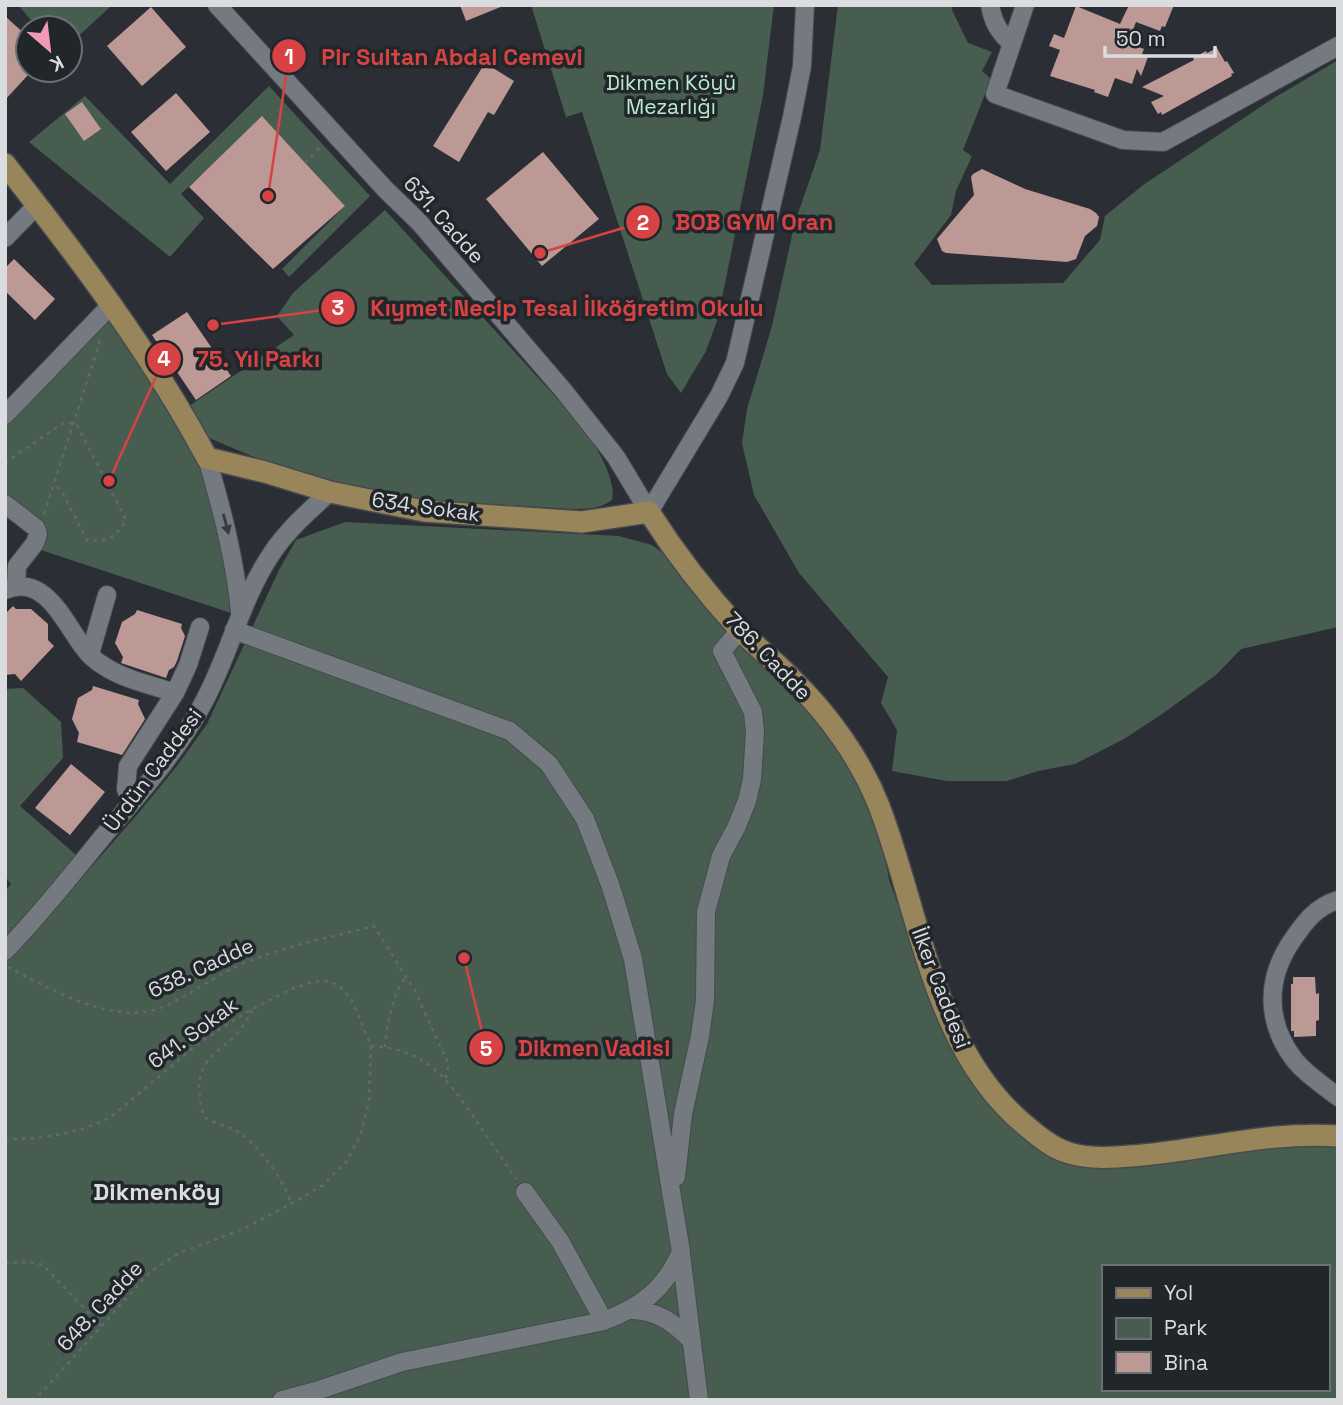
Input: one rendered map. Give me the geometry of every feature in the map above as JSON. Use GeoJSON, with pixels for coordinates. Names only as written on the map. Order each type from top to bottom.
{"type":"FeatureCollection","features":[{"type":"Feature","properties":{"kind":"main road","name":"Ürdün Caddesi"},"geometry":{"type":"LineString","coordinates":[[5,164],[112,304],[207,458]]}},
{"type":"Feature","properties":{"kind":"main road","name":"634. Sokak"},"geometry":{"type":"LineString","coordinates":[[207,458],[330,492],[424,511],[582,522],[649,512]]}},
{"type":"Feature","properties":{"kind":"main road","name":"786. Cadde"},"geometry":{"type":"LineString","coordinates":[[649,512],[677,555],[740,630],[796,682],[828,720],[862,768],[879,806]]}},
{"type":"Feature","properties":{"kind":"main road","name":"İlker Caddesi"},"geometry":{"type":"LineString","coordinates":[[879,806],[936,984],[958,1040],[1000,1101],[1034,1133],[1053,1146],[1070,1153],[1116,1157],[1181,1151],[1280,1136],[1338,1136]]}},
{"type":"Feature","properties":{"kind":"street","name":"631. Cadde"},"geometry":{"type":"LineString","coordinates":[[217,5],[334,134],[419,222],[563,390],[616,457],[649,512]]}},
{"type":"Feature","properties":{"kind":"street"},"geometry":{"type":"LineString","coordinates":[[649,512],[719,396],[735,363],[802,66],[805,5]]}},
{"type":"Feature","properties":{"kind":"street"},"geometry":{"type":"LineString","coordinates":[[990,5],[998,31],[1012,44]]}},
{"type":"Feature","properties":{"kind":"street"},"geometry":{"type":"LineString","coordinates":[[1025,5],[995,94],[1123,140],[1163,142],[1338,46]]}},
{"type":"Feature","properties":{"kind":"street"},"geometry":{"type":"LineString","coordinates":[[5,238],[37,205]]}},
{"type":"Feature","properties":{"kind":"street"},"geometry":{"type":"LineString","coordinates":[[5,415],[112,304]]}},
{"type":"Feature","properties":{"kind":"street","name":"Ürdün Caddesi"},"geometry":{"type":"LineString","coordinates":[[5,951],[172,751],[201,708],[237,623],[232,550],[207,458]]}},
{"type":"Feature","properties":{"kind":"street"},"geometry":{"type":"LineString","coordinates":[[330,492],[285,535],[258,576],[237,623],[510,731],[549,764],[585,819],[611,887],[633,959],[681,1252],[699,1400]]}},
{"type":"Feature","properties":{"kind":"street"},"geometry":{"type":"LineString","coordinates":[[5,504],[36,528],[38,534],[17,566],[10,588],[25,586],[44,594],[90,654],[118,674],[175,693]]}},
{"type":"Feature","properties":{"kind":"street"},"geometry":{"type":"LineString","coordinates":[[90,654],[107,595]]}},
{"type":"Feature","properties":{"kind":"street"},"geometry":{"type":"LineString","coordinates":[[131,803],[125,789],[128,766],[175,693],[188,666],[200,627]]}},
{"type":"Feature","properties":{"kind":"street"},"geometry":{"type":"LineString","coordinates":[[282,1400],[402,1362],[604,1321],[633,1310],[661,1286],[671,1273],[681,1252],[676,1184],[678,1154],[705,1000],[706,912],[720,856],[736,828],[752,779],[755,732],[753,712],[722,651],[740,630]]}},
{"type":"Feature","properties":{"kind":"street"},"geometry":{"type":"LineString","coordinates":[[1338,900],[1326,904],[1310,915],[1283,954],[1275,979],[1272,1002],[1273,1022],[1294,1058],[1338,1097]]}},
{"type":"Feature","properties":{"kind":"street"},"geometry":{"type":"LineString","coordinates":[[525,1192],[560,1241],[604,1321]]}},
{"type":"Feature","properties":{"kind":"street"},"geometry":{"type":"LineString","coordinates":[[633,1310],[646,1310],[670,1320],[692,1341]]}},
{"type":"Feature","properties":{"kind":"path"},"geometry":{"type":"LineString","coordinates":[[305,163],[334,134]]}},
{"type":"Feature","properties":{"kind":"path"},"geometry":{"type":"LineString","coordinates":[[36,528],[43,518],[103,331]]}},
{"type":"Feature","properties":{"kind":"path"},"geometry":{"type":"LineString","coordinates":[[5,463],[60,425],[72,423],[80,430],[126,520],[120,531],[111,539],[87,540],[62,492],[53,483]]}},
{"type":"Feature","properties":{"kind":"path","name":"638. Cadde"},"geometry":{"type":"LineString","coordinates":[[5,966],[61,994],[104,1009],[137,1013],[158,1009],[239,965],[268,954],[374,926],[407,976]]}},
{"type":"Feature","properties":{"kind":"path"},"geometry":{"type":"LineString","coordinates":[[385,1047],[386,1032],[398,988],[407,976],[447,1061],[448,1073],[445,1078]]}},
{"type":"Feature","properties":{"kind":"path","name":"641. Sokak"},"geometry":{"type":"LineString","coordinates":[[5,1139],[25,1140],[100,1123],[199,1043],[252,1009],[289,990],[313,982],[329,981],[339,986],[351,998],[371,1046]]}},
{"type":"Feature","properties":{"kind":"path"},"geometry":{"type":"LineString","coordinates":[[252,1009],[246,1023],[204,1065],[200,1080],[200,1100],[204,1117],[239,1132],[255,1147],[289,1194],[291,1204]]}},
{"type":"Feature","properties":{"kind":"path"},"geometry":{"type":"LineString","coordinates":[[371,1046],[412,1055],[425,1061],[445,1078],[525,1192]]}},
{"type":"Feature","properties":{"kind":"path","name":"648. Cadde"},"geometry":{"type":"LineString","coordinates":[[35,1400],[150,1272],[179,1253],[243,1228],[291,1204],[323,1185],[347,1161],[360,1134],[369,1101],[371,1046]]}},
{"type":"Feature","properties":{"kind":"path"},"geometry":{"type":"LineString","coordinates":[[5,1263],[30,1262],[43,1265],[102,1327]]}},
{"type":"Feature","properties":{"kind":"green space"},"geometry":{"type":"Polygon","coordinates":[[[18,5],[112,5],[84,31],[84,14],[26,14],[18,5]]]}},
{"type":"Feature","properties":{"kind":"green space","name":"Dikmen Köyü Mezarlığı"},"geometry":{"type":"Polygon","coordinates":[[[531,5],[774,5],[763,95],[718,318],[706,351],[681,393],[667,374],[582,112],[566,117],[531,5]]]}},
{"type":"Feature","properties":{"kind":"green space"},"geometry":{"type":"Polygon","coordinates":[[[838,5],[953,5],[952,10],[968,43],[992,52],[982,71],[991,79],[963,150],[972,156],[956,191],[951,215],[914,264],[932,285],[1063,283],[1100,240],[1105,216],[1143,185],[1274,98],[1338,60],[1338,627],[1241,649],[1216,675],[1162,714],[1124,739],[1075,764],[1038,771],[1007,781],[947,781],[892,771],[897,730],[881,703],[888,677],[799,573],[754,495],[742,443],[747,409],[772,326],[795,222],[820,150],[838,5]]]}},
{"type":"Feature","properties":{"kind":"green space"},"geometry":{"type":"Polygon","coordinates":[[[269,86],[370,196],[289,277],[282,269],[345,206],[263,117],[181,194],[204,218],[170,257],[29,142],[85,96],[170,184],[269,86]]]}},
{"type":"Feature","properties":{"kind":"green space"},"geometry":{"type":"Polygon","coordinates":[[[385,210],[583,427],[608,472],[613,492],[612,500],[598,507],[572,509],[426,500],[350,486],[268,463],[200,434],[186,408],[294,335],[277,316],[293,293],[385,210]]]}},
{"type":"Feature","properties":{"kind":"green space"},"geometry":{"type":"Polygon","coordinates":[[[112,304],[196,438],[240,616],[32,547],[38,534],[5,504],[5,415],[112,304]]]}},
{"type":"Feature","properties":{"kind":"green space"},"geometry":{"type":"Polygon","coordinates":[[[345,522],[619,536],[652,545],[676,563],[825,731],[859,779],[880,835],[890,883],[955,1044],[1063,1152],[1338,1141],[1338,1400],[5,1400],[5,962],[25,943],[135,817],[207,724],[280,568],[296,540],[345,522]]]}},
{"type":"Feature","properties":{"kind":"green space"},"geometry":{"type":"Polygon","coordinates":[[[23,688],[61,722],[63,758],[20,806],[83,861],[5,951],[5,891],[11,884],[5,876],[5,689],[23,688]]]}},
{"type":"Feature","properties":{"kind":"building"},"geometry":{"type":"Polygon","coordinates":[[[460,5],[503,5],[503,6],[466,21],[460,5]]]}},
{"type":"Feature","properties":{"kind":"building"},"geometry":{"type":"Polygon","coordinates":[[[1129,5],[1174,5],[1165,27],[1162,26],[1160,31],[1136,22],[1128,43],[1144,49],[1142,54],[1148,57],[1141,76],[1137,69],[1132,84],[1115,78],[1108,97],[1094,92],[1095,90],[1050,76],[1060,50],[1049,46],[1054,34],[1064,38],[1076,6],[1120,24],[1129,5]]]}},
{"type":"Feature","properties":{"kind":"building"},"geometry":{"type":"Polygon","coordinates":[[[151,7],[186,47],[142,86],[107,46],[151,7]]]}},
{"type":"Feature","properties":{"kind":"building"},"geometry":{"type":"Polygon","coordinates":[[[5,16],[14,24],[14,84],[20,84],[5,100],[5,16]]]}},
{"type":"Feature","properties":{"kind":"building"},"geometry":{"type":"Polygon","coordinates":[[[1217,48],[1234,73],[1232,76],[1162,115],[1161,112],[1158,114],[1151,102],[1164,96],[1142,87],[1206,51],[1207,53],[1217,48]]]}},
{"type":"Feature","properties":{"kind":"building"},"geometry":{"type":"Polygon","coordinates":[[[485,63],[514,81],[494,115],[488,112],[459,162],[433,146],[485,63]]]}},
{"type":"Feature","properties":{"kind":"building"},"geometry":{"type":"Polygon","coordinates":[[[176,93],[210,132],[166,171],[131,132],[176,93]]]}},
{"type":"Feature","properties":{"kind":"building"},"geometry":{"type":"Polygon","coordinates":[[[82,102],[101,129],[84,141],[65,114],[82,102]]]}},
{"type":"Feature","properties":{"kind":"building"},"geometry":{"type":"Polygon","coordinates":[[[262,116],[345,206],[273,269],[189,187],[262,116]]]}},
{"type":"Feature","properties":{"kind":"building"},"geometry":{"type":"Polygon","coordinates":[[[543,152],[599,219],[542,266],[486,199],[543,152]]]}},
{"type":"Feature","properties":{"kind":"building"},"geometry":{"type":"Polygon","coordinates":[[[982,169],[1025,189],[1096,213],[1099,217],[1097,226],[1085,236],[1076,259],[1067,262],[942,251],[937,239],[974,195],[971,177],[982,169]]]}},
{"type":"Feature","properties":{"kind":"building"},"geometry":{"type":"Polygon","coordinates":[[[14,259],[55,299],[35,320],[5,291],[5,268],[14,259]]]}},
{"type":"Feature","properties":{"kind":"building"},"geometry":{"type":"Polygon","coordinates":[[[187,312],[231,376],[196,400],[152,335],[187,312]]]}},
{"type":"Feature","properties":{"kind":"building"},"geometry":{"type":"Polygon","coordinates":[[[13,606],[16,609],[31,609],[48,624],[48,640],[54,646],[21,681],[15,674],[5,675],[5,614],[13,606]]]}},
{"type":"Feature","properties":{"kind":"building"},"geometry":{"type":"Polygon","coordinates":[[[137,610],[182,624],[185,636],[177,661],[166,678],[121,663],[123,657],[115,643],[122,622],[137,610]]]}},
{"type":"Feature","properties":{"kind":"building"},"geometry":{"type":"Polygon","coordinates":[[[93,686],[139,700],[138,704],[145,719],[122,755],[77,742],[79,733],[72,719],[78,698],[92,690],[93,686]]]}},
{"type":"Feature","properties":{"kind":"building"},"geometry":{"type":"Polygon","coordinates":[[[71,764],[105,792],[70,835],[35,808],[71,764]]]}},
{"type":"Feature","properties":{"kind":"building"},"geometry":{"type":"Polygon","coordinates":[[[1293,977],[1315,977],[1316,994],[1319,993],[1316,1036],[1294,1037],[1294,1031],[1291,1031],[1293,977]]]}},
{"type":"Feature","properties":{"kind":"place","name":"Pir Sultan Abdal Cemevi"},"geometry":{"type":"Point","coordinates":[268,196]}},
{"type":"Feature","properties":{"kind":"place","name":"BOB GYM Oran"},"geometry":{"type":"Point","coordinates":[540,253]}},
{"type":"Feature","properties":{"kind":"place","name":"Kıymet Necip Tesal İlköğretim Okulu"},"geometry":{"type":"Point","coordinates":[213,325]}},
{"type":"Feature","properties":{"kind":"place","name":"75. Yıl Parkı"},"geometry":{"type":"Point","coordinates":[109,481]}},
{"type":"Feature","properties":{"kind":"place","name":"Dikmen Vadisi"},"geometry":{"type":"Point","coordinates":[464,958]}},
{"type":"Feature","properties":{"kind":"district","name":"Dikmenköy"},"geometry":{"type":"Point","coordinates":[157,1192]}}]}
